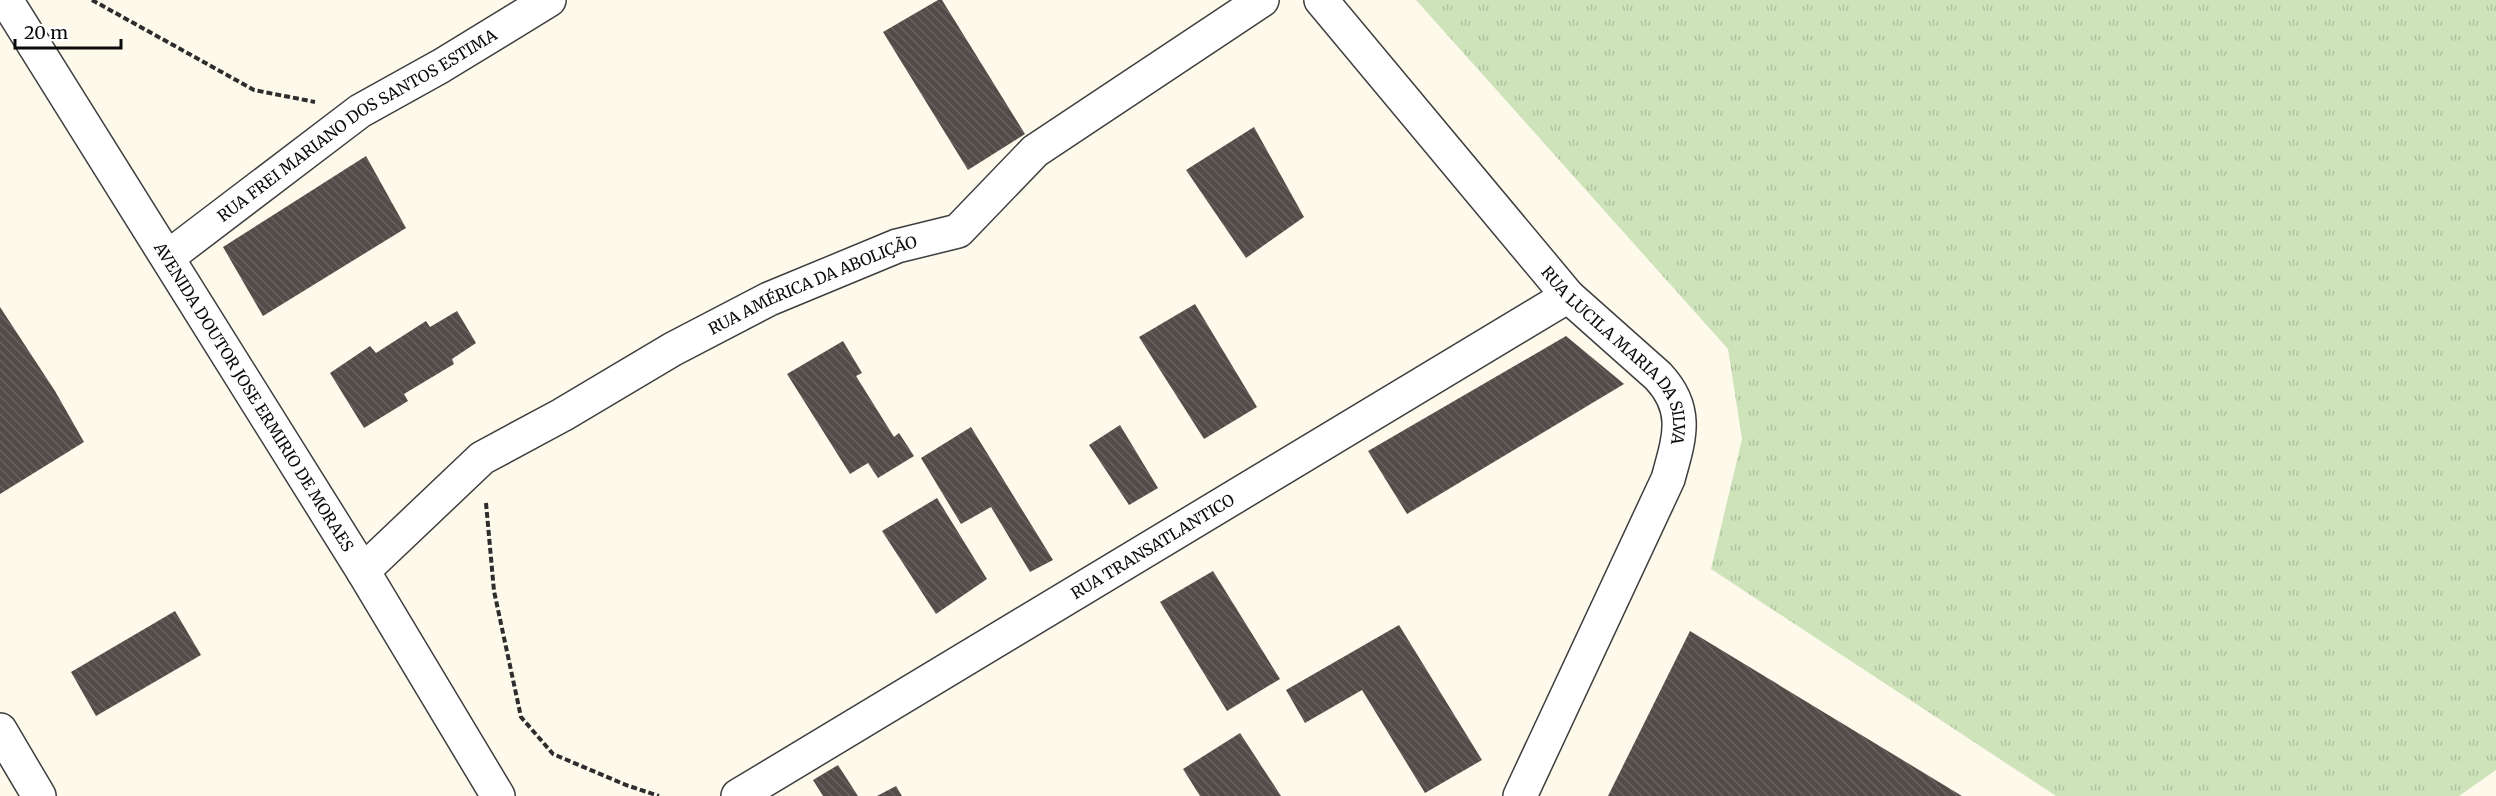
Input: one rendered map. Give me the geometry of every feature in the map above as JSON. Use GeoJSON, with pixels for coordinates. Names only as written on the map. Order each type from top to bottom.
{"type":"FeatureCollection","features":[{"type":"Feature","properties":{"kind":"street","name":"AVENIDA DOUTOR JOSE ERMIRIO DE MORAES"},"geometry":{"type":"LineString","coordinates":[[6,0],[363,571],[498,796]]}},
{"type":"Feature","properties":{"kind":"street","name":"RUA FREI MARIANO DOS SANTOS ESTIMA"},"geometry":{"type":"LineString","coordinates":[[168,257],[360,111],[441,66],[549,0]]}},
{"type":"Feature","properties":{"kind":"street","name":"RUA AMÉRICA DA ABOLIÇÃO"},"geometry":{"type":"LineString","coordinates":[[363,571],[482,458],[562,415],[673,349],[769,299],[897,246],[957,231],[1035,151],[1262,0]]}},
{"type":"Feature","properties":{"kind":"street","name":"RUA LUCILA MARIA DA SILVA"},"geometry":{"type":"LineString","coordinates":[[1321,0],[1568,296],[1669,388],[1677,405],[1680,428],[1668,478],[1525,786]]}},
{"type":"Feature","properties":{"kind":"street","name":"RUA TRANSATLANTICO"},"geometry":{"type":"LineString","coordinates":[[738,796],[1568,296]]}},
{"type":"Feature","properties":{"kind":"street"},"geometry":{"type":"LineString","coordinates":[[0,730],[39,796]]}},
{"type":"Feature","properties":{"kind":"street"},"geometry":{"type":"LineString","coordinates":[[1495,796],[1525,786]]}},
{"type":"Feature","properties":{"kind":"path"},"geometry":{"type":"LineString","coordinates":[[92,0],[254,90],[360,111]]}},
{"type":"Feature","properties":{"kind":"path"},"geometry":{"type":"LineString","coordinates":[[482,458],[494,591],[521,717],[553,754],[658,796]]}},
{"type":"Feature","properties":{"kind":"green space"},"geometry":{"type":"Polygon","coordinates":[[[1416,0],[2496,0],[2496,770],[2459,796],[2056,796],[1711,569],[1742,439],[1728,349],[1416,0]]]}},
{"type":"Feature","properties":{"kind":"building"},"geometry":{"type":"Polygon","coordinates":[[[938,0],[942,0],[1025,134],[968,170],[883,32],[938,0]]]}},
{"type":"Feature","properties":{"kind":"building"},"geometry":{"type":"Polygon","coordinates":[[[1254,127],[1304,217],[1246,258],[1186,170],[1254,127]]]}},
{"type":"Feature","properties":{"kind":"building"},"geometry":{"type":"Polygon","coordinates":[[[366,156],[406,228],[263,316],[223,247],[366,156]]]}},
{"type":"Feature","properties":{"kind":"building"},"geometry":{"type":"Polygon","coordinates":[[[1195,304],[1257,407],[1204,439],[1139,337],[1195,304]]]}},
{"type":"Feature","properties":{"kind":"building"},"geometry":{"type":"Polygon","coordinates":[[[0,307],[55,391],[84,442],[0,494],[0,307]]]}},
{"type":"Feature","properties":{"kind":"building"},"geometry":{"type":"Polygon","coordinates":[[[457,311],[476,343],[452,359],[454,364],[404,394],[408,401],[364,428],[330,373],[370,346],[376,353],[426,321],[430,327],[457,311]]]}},
{"type":"Feature","properties":{"kind":"building"},"geometry":{"type":"Polygon","coordinates":[[[1566,336],[1624,384],[1407,514],[1368,451],[1566,336]]]}},
{"type":"Feature","properties":{"kind":"building"},"geometry":{"type":"Polygon","coordinates":[[[843,341],[862,373],[856,376],[894,437],[899,433],[914,456],[878,478],[868,463],[850,474],[787,374],[843,341]]]}},
{"type":"Feature","properties":{"kind":"building"},"geometry":{"type":"Polygon","coordinates":[[[1120,425],[1158,488],[1129,505],[1089,445],[1120,425]]]}},
{"type":"Feature","properties":{"kind":"building"},"geometry":{"type":"Polygon","coordinates":[[[971,427],[1053,560],[1030,572],[991,507],[961,524],[921,458],[971,427]]]}},
{"type":"Feature","properties":{"kind":"building"},"geometry":{"type":"Polygon","coordinates":[[[937,498],[987,579],[936,614],[882,531],[937,498]]]}},
{"type":"Feature","properties":{"kind":"building"},"geometry":{"type":"Polygon","coordinates":[[[1213,571],[1280,679],[1227,711],[1160,602],[1213,571]]]}},
{"type":"Feature","properties":{"kind":"building"},"geometry":{"type":"Polygon","coordinates":[[[175,611],[201,655],[96,716],[71,672],[175,611]]]}},
{"type":"Feature","properties":{"kind":"building"},"geometry":{"type":"Polygon","coordinates":[[[1399,625],[1482,760],[1425,793],[1362,690],[1305,723],[1286,690],[1399,625]]]}},
{"type":"Feature","properties":{"kind":"building"},"geometry":{"type":"Polygon","coordinates":[[[1690,631],[1962,796],[1608,796],[1690,631]]]}},
{"type":"Feature","properties":{"kind":"building"},"geometry":{"type":"Polygon","coordinates":[[[1240,733],[1281,796],[1200,796],[1183,769],[1240,733]]]}},
{"type":"Feature","properties":{"kind":"building"},"geometry":{"type":"Polygon","coordinates":[[[838,765],[858,796],[823,796],[813,780],[838,765]]]}},
{"type":"Feature","properties":{"kind":"building"},"geometry":{"type":"Polygon","coordinates":[[[896,786],[902,796],[877,796],[896,786]]]}}]}
